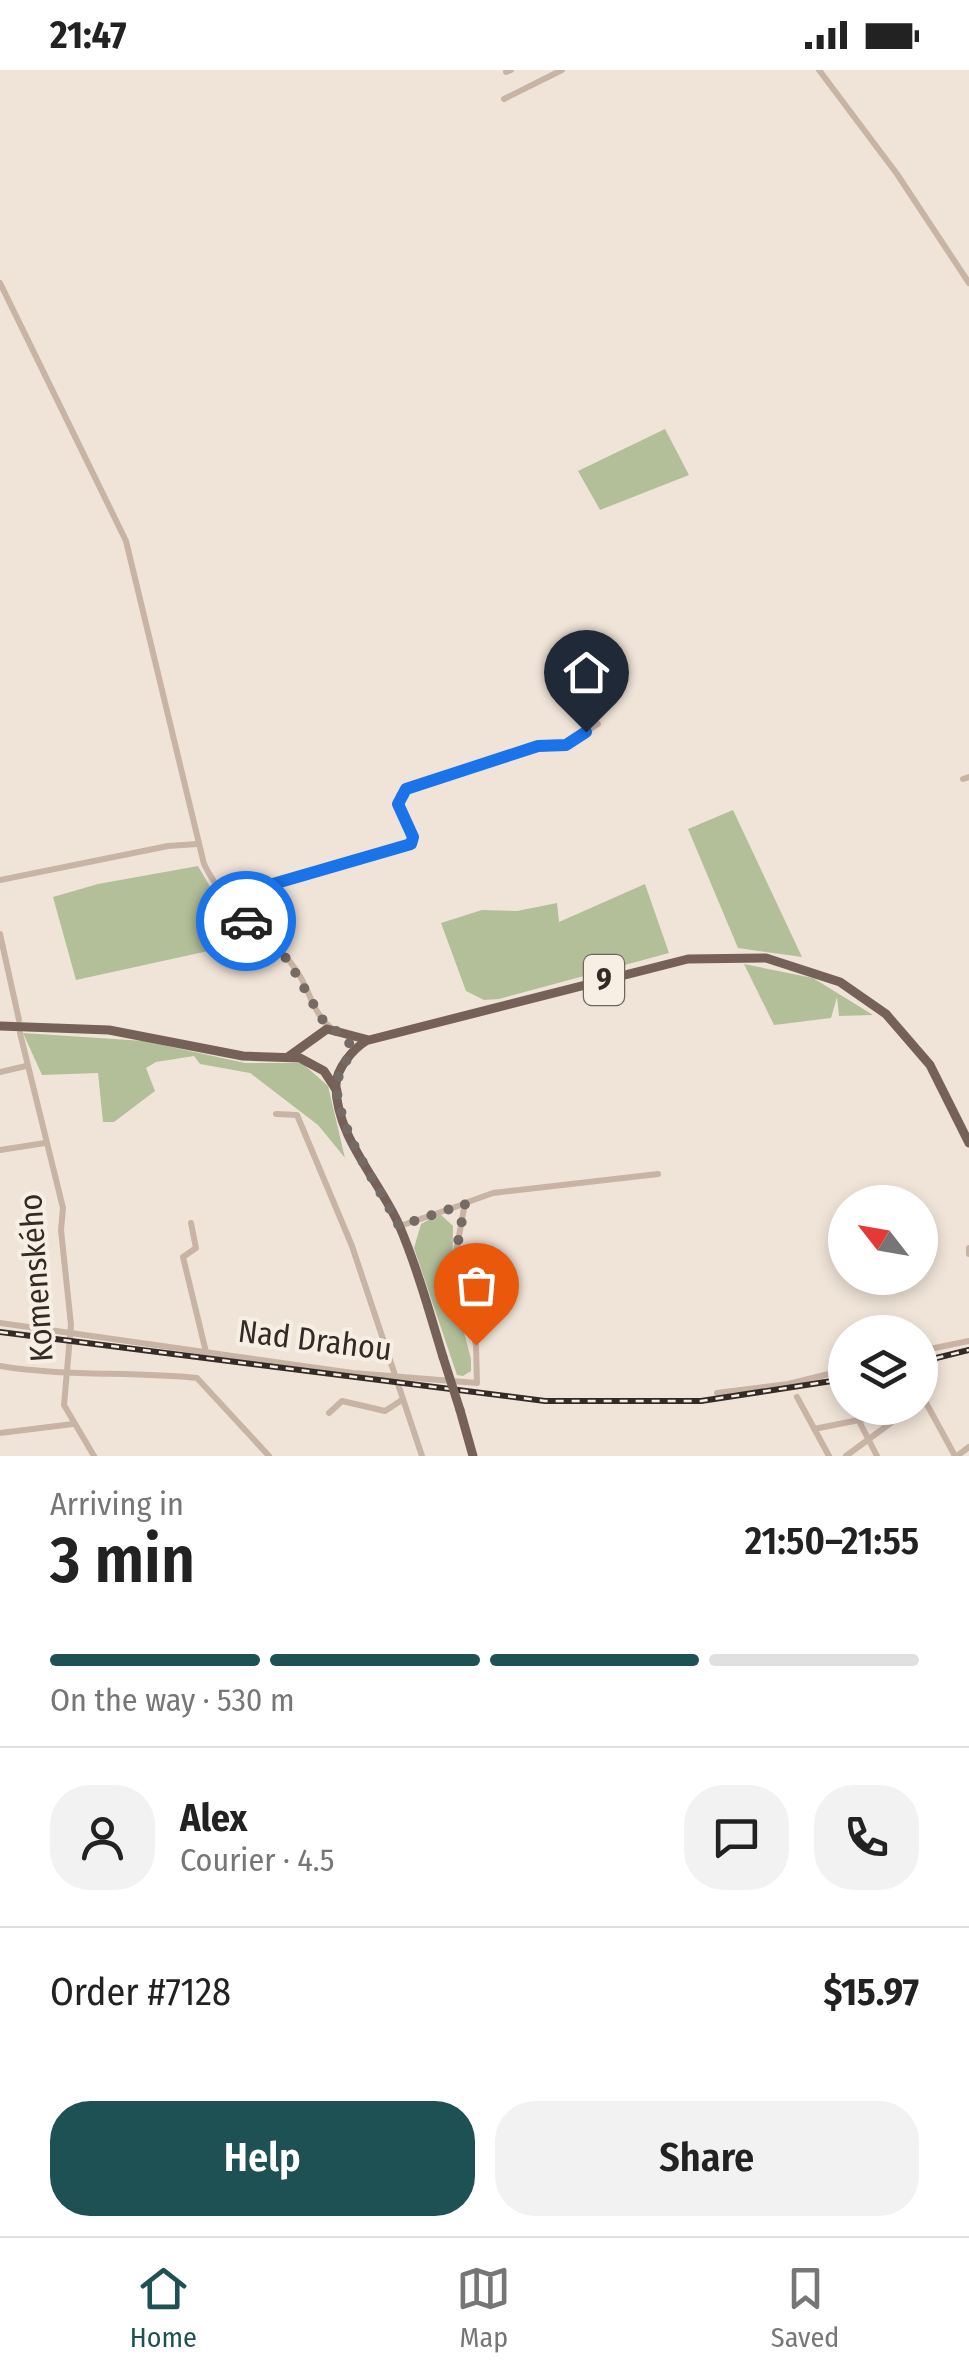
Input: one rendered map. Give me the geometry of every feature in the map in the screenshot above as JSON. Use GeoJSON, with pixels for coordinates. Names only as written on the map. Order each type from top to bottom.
{"type":"FeatureCollection","features":[{"type":"Feature","properties":{"kind":"main road","name":"9"},"geometry":{"type":"LineString","coordinates":[[346,1061],[369,1040],[679,961],[723,956],[766,958],[805,967],[842,983],[886,1014],[930,1065],[969,1142]]}},
{"type":"Feature","properties":{"kind":"main road"},"geometry":{"type":"LineString","coordinates":[[0,1026],[123,1032],[317,1066],[346,1061]]}},
{"type":"Feature","properties":{"kind":"main road","name":"9"},"geometry":{"type":"LineString","coordinates":[[288,1058],[313,1038],[339,1032],[369,1040]]}},
{"type":"Feature","properties":{"kind":"main road"},"geometry":{"type":"LineString","coordinates":[[337,1091],[346,1061],[339,1032]]}},
{"type":"Feature","properties":{"kind":"main road"},"geometry":{"type":"LineString","coordinates":[[313,1038],[309,1053],[337,1091],[350,1136],[399,1226],[473,1456]]}},
{"type":"Feature","properties":{"kind":"street"},"geometry":{"type":"LineString","coordinates":[[504,99],[562,70]]}},
{"type":"Feature","properties":{"kind":"street"},"geometry":{"type":"LineString","coordinates":[[819,70],[897,174],[969,283]]}},
{"type":"Feature","properties":{"kind":"street"},"geometry":{"type":"LineString","coordinates":[[0,284],[126,541],[197,844],[225,898],[294,967],[316,1012],[339,1032]]}},
{"type":"Feature","properties":{"kind":"street"},"geometry":{"type":"LineString","coordinates":[[225,898],[411,844],[413,837],[399,808],[399,795],[538,746],[566,745],[598,724]]}},
{"type":"Feature","properties":{"kind":"street"},"geometry":{"type":"LineString","coordinates":[[0,880],[168,846],[197,844]]}},
{"type":"Feature","properties":{"kind":"street"},"geometry":{"type":"LineString","coordinates":[[0,934],[18,1020]]}},
{"type":"Feature","properties":{"kind":"street"},"geometry":{"type":"LineString","coordinates":[[313,1038],[316,1012]]}},
{"type":"Feature","properties":{"kind":"street","name":"Komenského"},"geometry":{"type":"LineString","coordinates":[[20,1033],[62,1208],[60,1230],[71,1332],[64,1405],[94,1456]]}},
{"type":"Feature","properties":{"kind":"street"},"geometry":{"type":"LineString","coordinates":[[0,1072],[26,1066]]}},
{"type":"Feature","properties":{"kind":"street"},"geometry":{"type":"LineString","coordinates":[[276,1114],[297,1115],[352,1246],[422,1456]]}},
{"type":"Feature","properties":{"kind":"street"},"geometry":{"type":"LineString","coordinates":[[1,1153],[45,1143]]}},
{"type":"Feature","properties":{"kind":"street"},"geometry":{"type":"LineString","coordinates":[[399,1226],[493,1192],[658,1174]]}},
{"type":"Feature","properties":{"kind":"street","name":"Nad Drahou"},"geometry":{"type":"LineString","coordinates":[[0,1323],[206,1352],[477,1382],[476,1345],[455,1258],[465,1204]]}},
{"type":"Feature","properties":{"kind":"street","name":"Nad Drahou"},"geometry":{"type":"LineString","coordinates":[[190,1224],[196,1248],[182,1257],[206,1352]]}},
{"type":"Feature","properties":{"kind":"street"},"geometry":{"type":"LineString","coordinates":[[938,1348],[969,1341]]}},
{"type":"Feature","properties":{"kind":"street"},"geometry":{"type":"LineString","coordinates":[[0,1366],[68,1374],[138,1372],[197,1378],[269,1456]]}},
{"type":"Feature","properties":{"kind":"street"},"geometry":{"type":"LineString","coordinates":[[717,1393],[828,1374]]}},
{"type":"Feature","properties":{"kind":"street"},"geometry":{"type":"LineString","coordinates":[[797,1398],[829,1456]]}},
{"type":"Feature","properties":{"kind":"street"},"geometry":{"type":"LineString","coordinates":[[329,1413],[342,1401],[386,1411],[402,1400]]}},
{"type":"Feature","properties":{"kind":"street"},"geometry":{"type":"LineString","coordinates":[[0,1433],[72,1424]]}},
{"type":"Feature","properties":{"kind":"street"},"geometry":{"type":"LineString","coordinates":[[814,1429],[836,1425]]}},
{"type":"Feature","properties":{"kind":"street"},"geometry":{"type":"LineString","coordinates":[[860,1425],[877,1456]]}},
{"type":"Feature","properties":{"kind":"street"},"geometry":{"type":"LineString","coordinates":[[846,1456],[886,1425]]}},
{"type":"Feature","properties":{"kind":"street"},"geometry":{"type":"LineString","coordinates":[[937,1425],[956,1456],[969,1447]]}},
{"type":"Feature","properties":{"kind":"green space"},"geometry":{"type":"Polygon","coordinates":[[[665,429],[689,475],[600,510],[578,471],[665,429]]]}},
{"type":"Feature","properties":{"kind":"green space"},"geometry":{"type":"Polygon","coordinates":[[[733,810],[802,957],[738,948],[688,829],[733,810]]]}},
{"type":"Feature","properties":{"kind":"green space"},"geometry":{"type":"Polygon","coordinates":[[[198,866],[222,907],[245,930],[222,948],[76,980],[53,897],[98,884],[198,866]]]}},
{"type":"Feature","properties":{"kind":"green space"},"geometry":{"type":"Polygon","coordinates":[[[645,884],[669,953],[499,999],[484,1000],[466,991],[441,923],[482,910],[517,911],[557,903],[559,922],[645,884]]]}},
{"type":"Feature","properties":{"kind":"green space"},"geometry":{"type":"Polygon","coordinates":[[[744,964],[813,978],[873,1015],[839,1016],[837,997],[831,1018],[774,1025],[744,964]]]}},
{"type":"Feature","properties":{"kind":"green space"},"geometry":{"type":"Polygon","coordinates":[[[23,1033],[144,1041],[245,1063],[302,1063],[328,1086],[345,1158],[318,1125],[250,1073],[200,1064],[194,1056],[156,1062],[146,1068],[155,1091],[114,1122],[103,1122],[98,1073],[42,1075],[23,1033]]]}},
{"type":"Feature","properties":{"kind":"green space"},"geometry":{"type":"Polygon","coordinates":[[[440,1214],[453,1226],[452,1286],[471,1359],[471,1371],[463,1376],[457,1375],[414,1248],[421,1224],[440,1214]]]}},
{"type":"Feature","properties":{"kind":"railway"},"geometry":{"type":"LineString","coordinates":[[0,1332],[545,1401],[701,1401],[828,1382]]}},
{"type":"Feature","properties":{"kind":"railway"},"geometry":{"type":"LineString","coordinates":[[938,1358],[969,1350]]}},
{"type":"Feature","properties":{"kind":"way so far"},"geometry":{"type":"LineString","coordinates":[[246,921],[288,960],[300,975],[316,1012],[349,1042],[350,1056],[336,1081],[343,1118],[399,1226],[465,1204],[455,1258],[476,1345]]}},
{"type":"Feature","properties":{"kind":"route"},"geometry":{"type":"LineString","coordinates":[[246,921],[225,898],[411,844],[413,837],[398,804],[399,795],[406,789],[538,746],[566,745],[586,732]]}}]}
